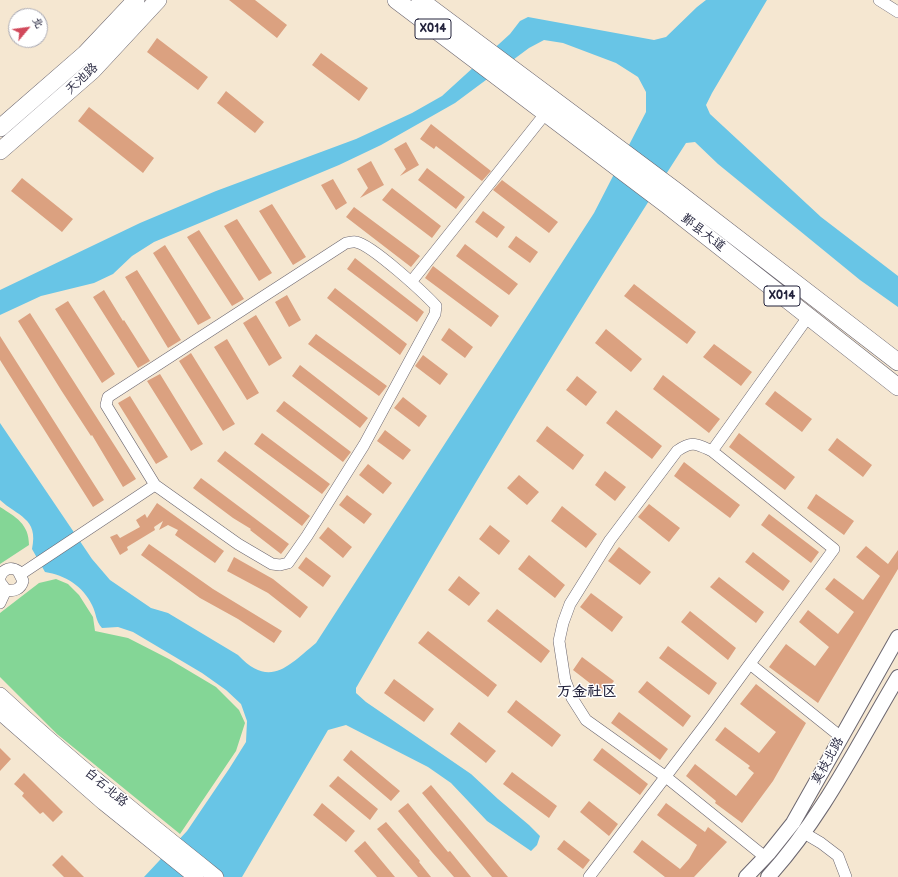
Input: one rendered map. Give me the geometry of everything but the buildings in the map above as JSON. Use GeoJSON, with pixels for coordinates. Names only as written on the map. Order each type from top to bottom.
{"type":"FeatureCollection","features":[{"type":"Feature","properties":{"kind":"main road","name":"天池路"},"geometry":{"type":"LineString","coordinates":[[0,128],[85,54],[136,0]]}},
{"type":"Feature","properties":{"kind":"main road","name":"天池路"},"geometry":{"type":"LineString","coordinates":[[0,152],[93,70],[158,0]]}},
{"type":"Feature","properties":{"kind":"main road","name":"X014"},"geometry":{"type":"LineString","coordinates":[[396,0],[477,53]]}},
{"type":"Feature","properties":{"kind":"main road","name":"X014"},"geometry":{"type":"LineString","coordinates":[[420,0],[477,53]]}},
{"type":"Feature","properties":{"kind":"main road"},"geometry":{"type":"LineString","coordinates":[[477,53],[511,78]]}},
{"type":"Feature","properties":{"kind":"main road","name":"鄞县大道"},"geometry":{"type":"LineString","coordinates":[[511,78],[545,114],[616,156]]}},
{"type":"Feature","properties":{"kind":"main road","name":"鄞县大道"},"geometry":{"type":"LineString","coordinates":[[511,78],[672,198],[898,362]]}},
{"type":"Feature","properties":{"kind":"main road","name":"鄞县大道"},"geometry":{"type":"LineString","coordinates":[[672,198],[808,316],[898,387]]}},
{"type":"Feature","properties":{"kind":"main road","name":"白石北路"},"geometry":{"type":"LineString","coordinates":[[0,695],[165,844],[196,877]]}},
{"type":"Feature","properties":{"kind":"main road","name":"白石北路"},"geometry":{"type":"LineString","coordinates":[[0,712],[55,762],[165,844],[216,877]]}},
{"type":"Feature","properties":{"kind":"street"},"geometry":{"type":"LineString","coordinates":[[879,0],[898,12]]}},
{"type":"Feature","properties":{"kind":"street"},"geometry":{"type":"LineString","coordinates":[[411,282],[545,114]]}},
{"type":"Feature","properties":{"kind":"street"},"geometry":{"type":"LineString","coordinates":[[356,242],[372,251],[411,282],[436,306],[435,314],[364,445],[307,536],[288,563],[280,565],[272,564],[238,544],[155,485],[106,405],[108,397],[346,243],[356,242]]}},
{"type":"Feature","properties":{"kind":"street"},"geometry":{"type":"LineString","coordinates":[[712,451],[808,316]]}},
{"type":"Feature","properties":{"kind":"street"},"geometry":{"type":"LineString","coordinates":[[589,877],[666,776],[750,664],[834,549],[712,451],[698,444],[688,444],[677,451],[610,540],[570,604],[563,623],[559,641],[565,680],[572,698],[586,720],[666,776],[765,857]]}},
{"type":"Feature","properties":{"kind":"street"},"geometry":{"type":"LineString","coordinates":[[21,574],[155,485]]}},
{"type":"Feature","properties":{"kind":"street"},"geometry":{"type":"LineString","coordinates":[[0,603],[1,584],[7,569],[15,569],[21,574],[23,581],[20,588],[13,591],[1,584]]}},
{"type":"Feature","properties":{"kind":"street","name":"莫枝北路"},"geometry":{"type":"LineString","coordinates":[[746,877],[765,857],[793,823],[898,636]]}},
{"type":"Feature","properties":{"kind":"street"},"geometry":{"type":"LineString","coordinates":[[750,664],[841,737]]}},
{"type":"Feature","properties":{"kind":"street","name":"莫枝北路"},"geometry":{"type":"LineString","coordinates":[[768,877],[804,833],[898,677]]}},
{"type":"Feature","properties":{"kind":"street"},"geometry":{"type":"LineString","coordinates":[[804,833],[821,842],[838,856],[846,877]]}},
{"type":"Feature","properties":{"kind":"green space"},"geometry":{"type":"Polygon","coordinates":[[[0,507],[11,514],[24,526],[27,532],[29,545],[0,564],[0,507]]]}},
{"type":"Feature","properties":{"kind":"green space"},"geometry":{"type":"Polygon","coordinates":[[[56,579],[68,584],[79,595],[93,617],[95,631],[128,638],[169,659],[216,687],[239,710],[245,723],[236,751],[180,834],[57,734],[0,677],[0,613],[39,583],[56,579]]]}},
{"type":"Feature","properties":{"kind":"water"},"geometry":{"type":"Polygon","coordinates":[[[706,0],[767,0],[706,105],[710,114],[821,217],[898,276],[898,307],[860,280],[718,164],[695,142],[686,143],[517,413],[356,688],[356,693],[366,702],[471,774],[540,836],[537,845],[531,851],[487,821],[451,783],[428,767],[346,725],[328,730],[242,877],[144,877],[187,831],[229,769],[246,742],[247,721],[241,704],[226,690],[202,673],[133,632],[118,627],[102,628],[98,622],[94,609],[84,592],[73,582],[60,576],[45,572],[32,549],[33,539],[29,524],[19,514],[0,500],[0,423],[92,559],[110,580],[151,608],[168,613],[238,655],[249,665],[260,671],[269,672],[287,666],[316,643],[594,213],[646,112],[646,92],[638,77],[616,63],[563,43],[544,40],[529,48],[455,103],[381,145],[339,165],[154,242],[132,256],[113,274],[94,283],[41,296],[0,315],[0,290],[140,223],[216,191],[356,139],[412,113],[442,96],[510,34],[520,21],[528,17],[654,40],[666,37],[706,0]]]}},
{"type":"Feature","properties":{"kind":"district","name":"万金社区"},"geometry":{"type":"Point","coordinates":[587,692]}}]}
